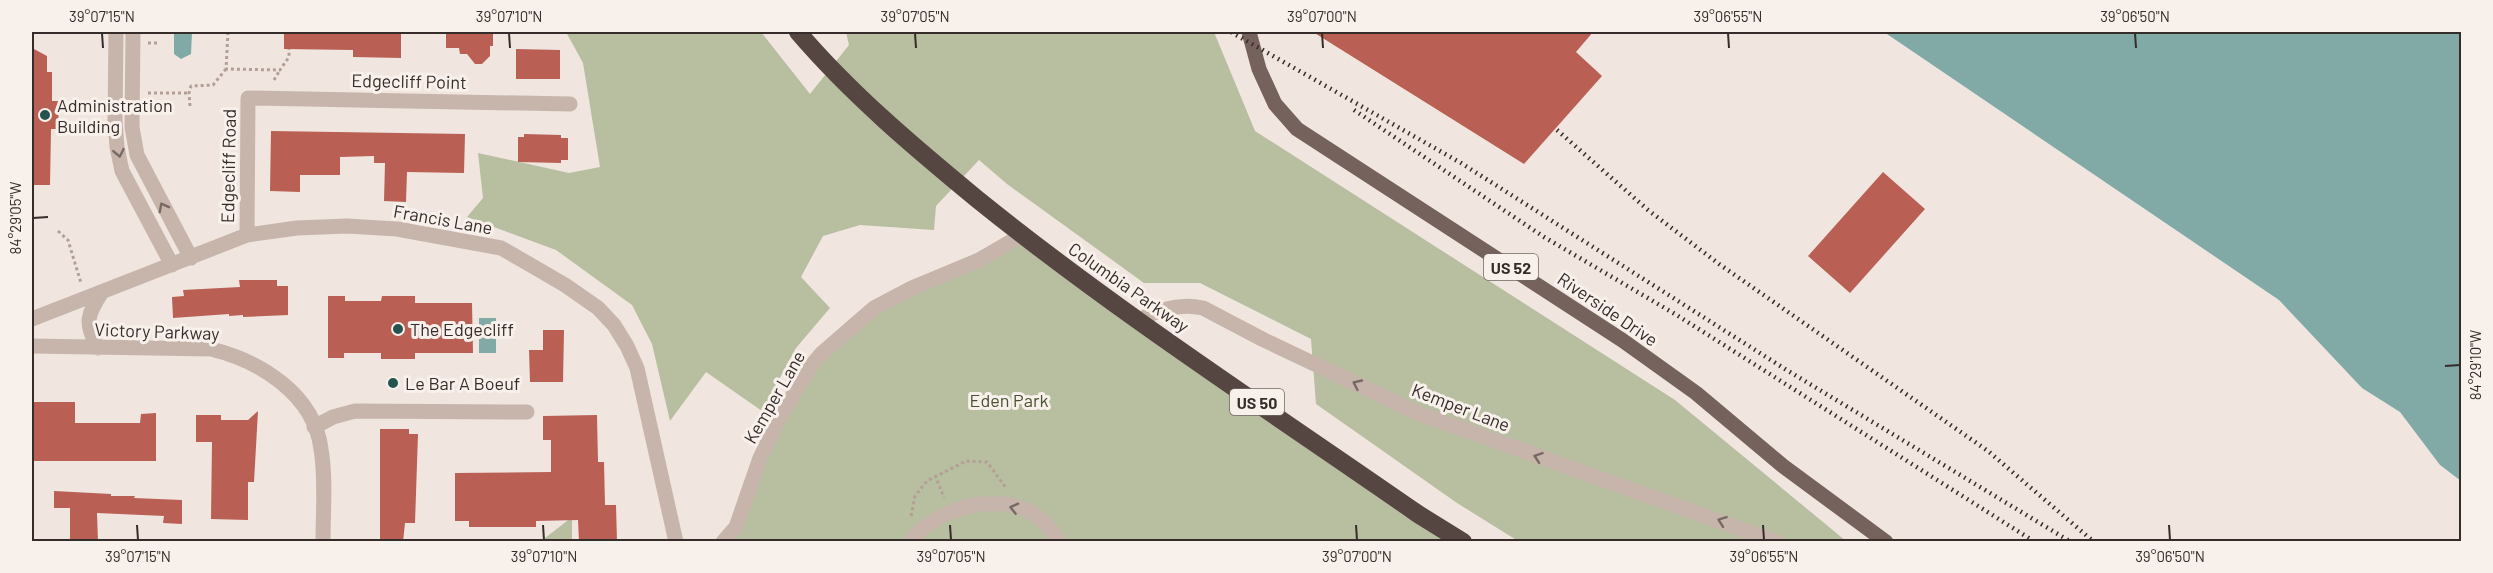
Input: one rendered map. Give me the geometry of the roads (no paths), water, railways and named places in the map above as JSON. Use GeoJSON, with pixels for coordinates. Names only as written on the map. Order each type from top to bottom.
{"type":"FeatureCollection","features":[{"type":"Feature","properties":{"kind":"highway","name":"Columbia Parkway"},"geometry":{"type":"LineString","coordinates":[[801,36],[870,107],[1059,264],[1418,514],[1463,542]]}},
{"type":"Feature","properties":{"kind":"main road","name":"Riverside Drive"},"geometry":{"type":"LineString","coordinates":[[1249,32],[1259,69],[1275,104],[1297,129],[1622,340],[1696,393],[1783,466],[1886,542]]}},
{"type":"Feature","properties":{"kind":"street"},"geometry":{"type":"LineString","coordinates":[[116,32],[117,147],[122,171],[172,265]]}},
{"type":"Feature","properties":{"kind":"street"},"geometry":{"type":"LineString","coordinates":[[133,32],[132,127],[136,155],[190,258]]}},
{"type":"Feature","properties":{"kind":"street","name":"Edgecliff Point"},"geometry":{"type":"LineString","coordinates":[[248,98],[570,104]]}},
{"type":"Feature","properties":{"kind":"street","name":"Edgecliff Road"},"geometry":{"type":"LineString","coordinates":[[247,234],[248,98]]}},
{"type":"Feature","properties":{"kind":"street"},"geometry":{"type":"LineString","coordinates":[[116,106],[132,106]]}},
{"type":"Feature","properties":{"kind":"street","name":"Francis Lane"},"geometry":{"type":"LineString","coordinates":[[32,319],[247,234],[297,228],[347,226],[397,228],[501,248],[565,285],[598,308],[614,325],[627,346],[637,368],[676,542]]}},
{"type":"Feature","properties":{"kind":"street","name":"Kemper Lane"},"geometry":{"type":"LineString","coordinates":[[723,542],[736,527],[760,458],[781,415],[821,354],[874,308],[912,288],[979,260],[1022,234]]}},
{"type":"Feature","properties":{"kind":"street"},"geometry":{"type":"LineString","coordinates":[[98,348],[90,332],[89,316],[102,292]]}},
{"type":"Feature","properties":{"kind":"street","name":"Kemper Lane"},"geometry":{"type":"LineString","coordinates":[[1140,320],[1159,310],[1192,305],[1203,308],[1264,340],[1418,413],[1777,542]]}},
{"type":"Feature","properties":{"kind":"street","name":"Victory Parkway"},"geometry":{"type":"LineString","coordinates":[[32,346],[211,349],[235,355],[258,365],[278,379],[295,396],[314,427],[321,447],[323,542]]}},
{"type":"Feature","properties":{"kind":"street"},"geometry":{"type":"LineString","coordinates":[[314,427],[333,417],[355,411],[527,412]]}},
{"type":"Feature","properties":{"kind":"street"},"geometry":{"type":"LineString","coordinates":[[912,539],[934,519],[976,506],[1012,507],[1033,513],[1050,528],[1060,542]]}},
{"type":"Feature","properties":{"kind":"water"},"geometry":{"type":"Polygon","coordinates":[[[1884,32],[2461,32],[2461,481],[2440,465],[2400,412],[2362,388],[2279,300],[1884,32]]]}},
{"type":"Feature","properties":{"kind":"water"},"geometry":{"type":"Polygon","coordinates":[[[174,33],[192,33],[191,54],[181,59],[174,54],[174,33]]]}},
{"type":"Feature","properties":{"kind":"water"},"geometry":{"type":"Polygon","coordinates":[[[479,318],[496,318],[496,353],[479,353],[479,318]]]}},
{"type":"Feature","properties":{"kind":"railway"},"geometry":{"type":"LineString","coordinates":[[1231,32],[1461,163],[1785,369],[2071,542]]}},
{"type":"Feature","properties":{"kind":"railway"},"geometry":{"type":"LineString","coordinates":[[1354,110],[1544,237],[1675,314],[2035,542]]}},
{"type":"Feature","properties":{"kind":"railway"},"geometry":{"type":"LineString","coordinates":[[1557,130],[1648,210],[1719,264],[1988,451],[2094,542]]}},
{"type":"Feature","properties":{"kind":"place","name":"Administration Building"},"geometry":{"type":"Point","coordinates":[45,115]}},
{"type":"Feature","properties":{"kind":"place","name":"The Edgecliff"},"geometry":{"type":"Point","coordinates":[398,329]}},
{"type":"Feature","properties":{"kind":"place","name":"Le Bar A Boeuf"},"geometry":{"type":"Point","coordinates":[393,383]}},
{"type":"Feature","properties":{"kind":"park label","name":"Eden Park"},"geometry":{"type":"Point","coordinates":[1009,400]}}]}
